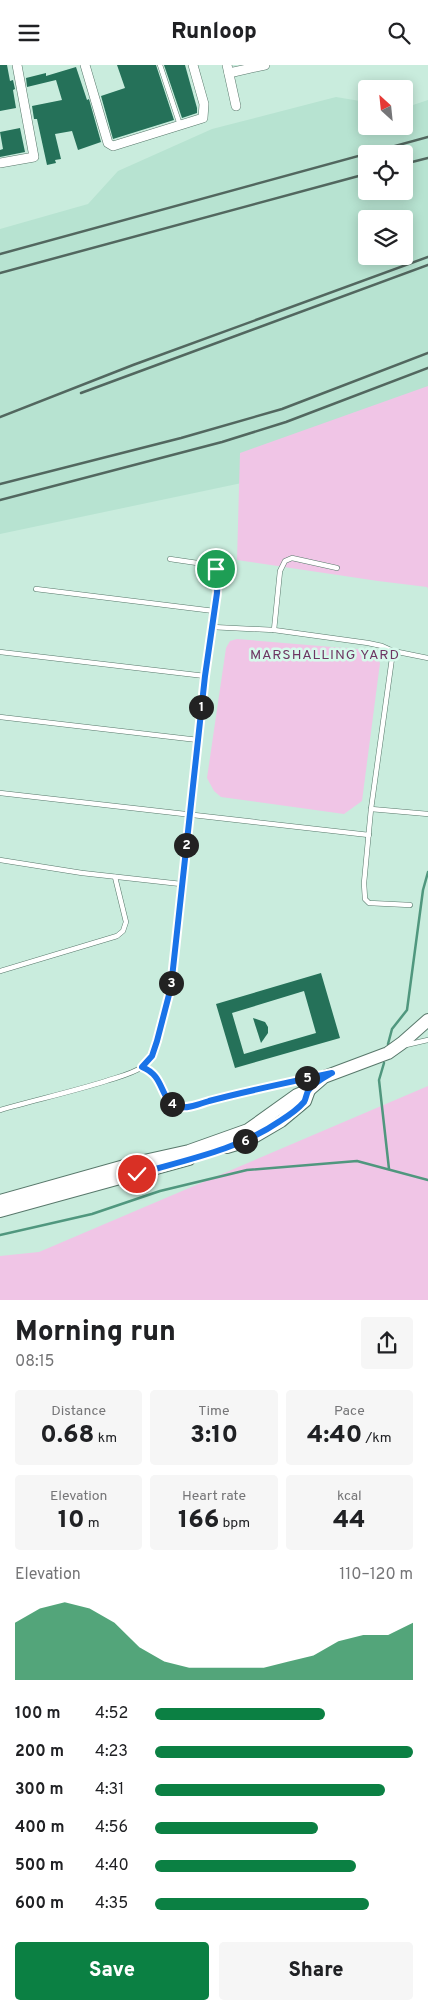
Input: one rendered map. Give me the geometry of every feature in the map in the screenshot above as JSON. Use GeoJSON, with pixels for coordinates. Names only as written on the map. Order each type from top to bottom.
{"type":"FeatureCollection","features":[{"type":"Feature","properties":{"kind":"street"},"geometry":{"type":"LineString","coordinates":[[0,163],[34,157],[16,65]]}},
{"type":"Feature","properties":{"kind":"street"},"geometry":{"type":"LineString","coordinates":[[85,65],[109,145],[114,146],[180,127],[203,118],[205,113],[204,104],[193,65]]}},
{"type":"Feature","properties":{"kind":"street"},"geometry":{"type":"LineString","coordinates":[[236,106],[228,69],[265,65]]}},
{"type":"Feature","properties":{"kind":"street"},"geometry":{"type":"LineString","coordinates":[[0,1201],[135,1163],[189,1151],[238,1135],[259,1124],[324,1077],[388,1053],[428,1020]]}},
{"type":"Feature","properties":{"kind":"street"},"geometry":{"type":"LineString","coordinates":[[0,1211],[247,1141],[281,1121],[305,1101],[308,1090]]}},
{"type":"Feature","properties":{"kind":"lane"},"geometry":{"type":"LineString","coordinates":[[160,65],[180,127]]}},
{"type":"Feature","properties":{"kind":"lane"},"geometry":{"type":"LineString","coordinates":[[274,630],[280,571],[285,561],[292,558],[337,568]]}},
{"type":"Feature","properties":{"kind":"lane"},"geometry":{"type":"LineString","coordinates":[[0,1110],[134,1072],[142,1067],[152,1056],[157,1041],[171,987],[205,676],[218,583],[216,569],[211,565],[170,559]]}},
{"type":"Feature","properties":{"kind":"lane"},"geometry":{"type":"LineString","coordinates":[[36,589],[214,611]]}},
{"type":"Feature","properties":{"kind":"lane"},"geometry":{"type":"LineString","coordinates":[[212,627],[274,630],[368,643],[393,651],[428,658]]}},
{"type":"Feature","properties":{"kind":"lane"},"geometry":{"type":"LineString","coordinates":[[393,651],[371,809],[364,883],[366,902],[410,905]]}},
{"type":"Feature","properties":{"kind":"lane"},"geometry":{"type":"LineString","coordinates":[[0,653],[205,676]]}},
{"type":"Feature","properties":{"kind":"lane"},"geometry":{"type":"LineString","coordinates":[[0,717],[198,740]]}},
{"type":"Feature","properties":{"kind":"lane"},"geometry":{"type":"LineString","coordinates":[[0,793],[370,835]]}},
{"type":"Feature","properties":{"kind":"lane"},"geometry":{"type":"LineString","coordinates":[[371,809],[428,815]]}},
{"type":"Feature","properties":{"kind":"lane"},"geometry":{"type":"LineString","coordinates":[[0,861],[82,873],[181,884]]}},
{"type":"Feature","properties":{"kind":"lane"},"geometry":{"type":"LineString","coordinates":[[0,971],[118,936],[123,931],[126,922],[116,877]]}},
{"type":"Feature","properties":{"kind":"lane"},"geometry":{"type":"LineString","coordinates":[[395,1048],[428,1040]]}},
{"type":"Feature","properties":{"kind":"lane"},"geometry":{"type":"LineString","coordinates":[[142,1067],[155,1074],[170,1102],[177,1107],[187,1107],[230,1095],[332,1073]]}},
{"type":"Feature","properties":{"kind":"shaded area"},"geometry":{"type":"Polygon","coordinates":[[[336,97],[358,101],[358,135],[413,135],[413,105],[428,100],[428,424],[294,472],[0,534],[0,229],[88,204],[118,171],[212,129],[336,97]]]}},
{"type":"Feature","properties":{"kind":"shaded area"},"geometry":{"type":"Polygon","coordinates":[[[428,386],[428,589],[427,587],[237,560],[240,453],[428,386]]]}},
{"type":"Feature","properties":{"kind":"shaded area"},"geometry":{"type":"Polygon","coordinates":[[[237,639],[368,650],[376,655],[380,663],[362,801],[344,814],[221,797],[214,791],[207,778],[226,648],[230,641],[237,639]]]}},
{"type":"Feature","properties":{"kind":"shaded area"},"geometry":{"type":"Polygon","coordinates":[[[428,1086],[428,1300],[0,1300],[0,1256],[39,1252],[428,1086]]]}},
{"type":"Feature","properties":{"kind":"building"},"geometry":{"type":"Polygon","coordinates":[[[0,65],[7,65],[10,81],[13,80],[16,108],[0,111],[0,65]]]}},
{"type":"Feature","properties":{"kind":"building"},"geometry":{"type":"Polygon","coordinates":[[[117,65],[156,65],[174,120],[113,139],[101,96],[125,88],[117,65]]]}},
{"type":"Feature","properties":{"kind":"building"},"geometry":{"type":"Polygon","coordinates":[[[164,65],[185,65],[197,113],[182,118],[164,65]]]}},
{"type":"Feature","properties":{"kind":"building"},"geometry":{"type":"Polygon","coordinates":[[[76,67],[87,100],[89,99],[101,142],[78,150],[72,131],[55,134],[61,159],[55,160],[56,163],[47,165],[37,119],[34,119],[32,106],[62,100],[56,80],[27,87],[26,78],[46,73],[46,76],[76,67]]]}},
{"type":"Feature","properties":{"kind":"building"},"geometry":{"type":"Polygon","coordinates":[[[20,128],[25,152],[0,157],[0,150],[3,149],[0,132],[20,128]]]}},
{"type":"Feature","properties":{"kind":"building"},"geometry":{"type":"Polygon","coordinates":[[[321,973],[340,1038],[235,1068],[216,1004],[321,973]],[[304,991],[232,1013],[244,1054],[316,1033],[304,991]]]}},
{"type":"Feature","properties":{"kind":"building"},"geometry":{"type":"Polygon","coordinates":[[[253,1018],[265,1022],[268,1027],[268,1033],[261,1043],[253,1018]]]}},
{"type":"Feature","properties":{"kind":"waterway"},"geometry":{"type":"LineString","coordinates":[[388,1044],[392,1029],[407,1010],[423,890],[428,872]]}},
{"type":"Feature","properties":{"kind":"waterway"},"geometry":{"type":"LineString","coordinates":[[384,1063],[379,1080],[389,1169]]}},
{"type":"Feature","properties":{"kind":"waterway"},"geometry":{"type":"LineString","coordinates":[[0,1235],[92,1214],[160,1191],[247,1170],[357,1161],[428,1180]]}},
{"type":"Feature","properties":{"kind":"railway"},"geometry":{"type":"LineString","coordinates":[[0,254],[428,137]]}},
{"type":"Feature","properties":{"kind":"railway"},"geometry":{"type":"LineString","coordinates":[[413,162],[428,158]]}},
{"type":"Feature","properties":{"kind":"railway"},"geometry":{"type":"LineString","coordinates":[[0,273],[358,176]]}},
{"type":"Feature","properties":{"kind":"railway"},"geometry":{"type":"LineString","coordinates":[[0,417],[133,365],[428,257]]}},
{"type":"Feature","properties":{"kind":"railway"},"geometry":{"type":"LineString","coordinates":[[81,393],[428,265]]}},
{"type":"Feature","properties":{"kind":"railway"},"geometry":{"type":"LineString","coordinates":[[0,484],[181,438],[282,409],[428,353]]}},
{"type":"Feature","properties":{"kind":"railway"},"geometry":{"type":"LineString","coordinates":[[0,500],[222,442],[286,422],[428,368]]}},
{"type":"Feature","properties":{"kind":"district","name":"MARSHALLING YARD"},"geometry":{"type":"Point","coordinates":[325,655]}},
{"type":"Feature","properties":{"kind":"route"},"geometry":{"type":"LineString","coordinates":[[137,1174],[247,1141],[281,1121],[305,1101],[308,1090],[332,1073],[230,1095],[187,1107],[177,1107],[170,1102],[155,1074],[142,1067],[152,1056],[171,987],[205,676],[217,593],[218,573],[216,569]]}}]}
